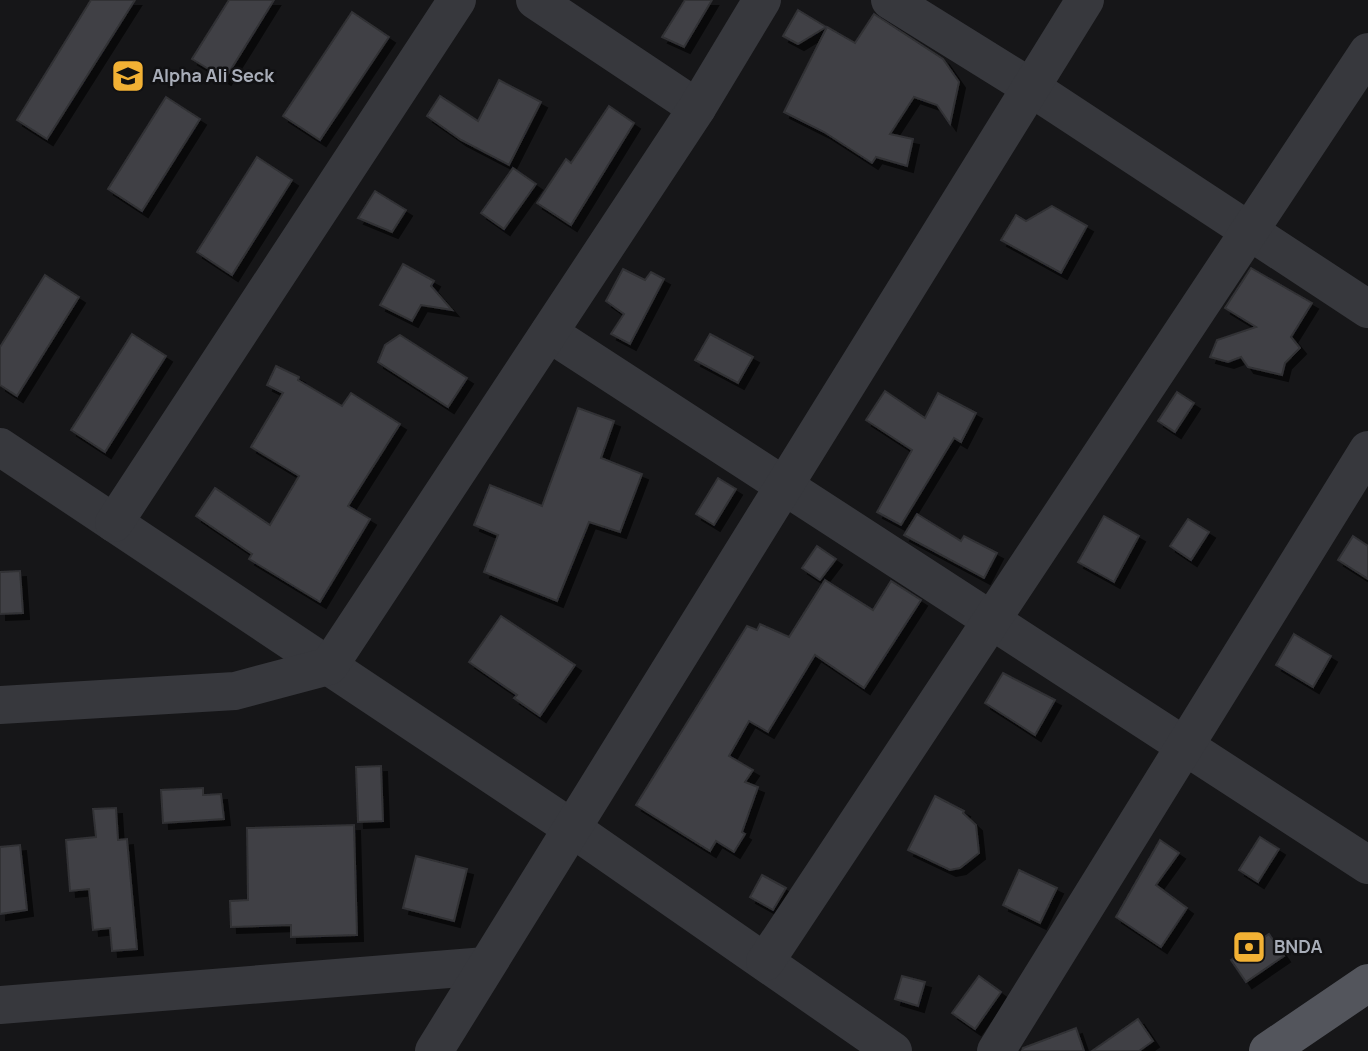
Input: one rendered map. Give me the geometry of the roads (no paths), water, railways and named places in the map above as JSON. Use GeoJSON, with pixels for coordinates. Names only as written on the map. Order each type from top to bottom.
{"type":"FeatureCollection","features":[{"type":"Feature","properties":{"kind":"main road"},"geometry":{"type":"LineString","coordinates":[[1268,1051],[1368,983]]}},
{"type":"Feature","properties":{"kind":"street"},"geometry":{"type":"LineString","coordinates":[[114,523],[457,0]]}},
{"type":"Feature","properties":{"kind":"street"},"geometry":{"type":"LineString","coordinates":[[535,0],[698,108]]}},
{"type":"Feature","properties":{"kind":"street"},"geometry":{"type":"LineString","coordinates":[[0,705],[235,691],[329,666],[698,108],[762,0]]}},
{"type":"Feature","properties":{"kind":"street"},"geometry":{"type":"LineString","coordinates":[[890,0],[1030,87],[1368,309]]}},
{"type":"Feature","properties":{"kind":"street"},"geometry":{"type":"LineString","coordinates":[[434,1051],[570,827],[786,487],[1085,0]]}},
{"type":"Feature","properties":{"kind":"street"},"geometry":{"type":"LineString","coordinates":[[765,962],[1368,52]]}},
{"type":"Feature","properties":{"kind":"street"},"geometry":{"type":"LineString","coordinates":[[549,333],[1368,865]]}},
{"type":"Feature","properties":{"kind":"street"},"geometry":{"type":"LineString","coordinates":[[0,447],[570,827],[893,1051]]}},
{"type":"Feature","properties":{"kind":"street"},"geometry":{"type":"LineString","coordinates":[[996,1051],[1368,450]]}},
{"type":"Feature","properties":{"kind":"street"},"geometry":{"type":"LineString","coordinates":[[0,1005],[486,966]]}},
{"type":"Feature","properties":{"kind":"place","name":"Alpha Ali Seck"},"geometry":{"type":"Point","coordinates":[128,76]}},
{"type":"Feature","properties":{"kind":"place","name":"BNDA"},"geometry":{"type":"Point","coordinates":[1249,947]}}]}
